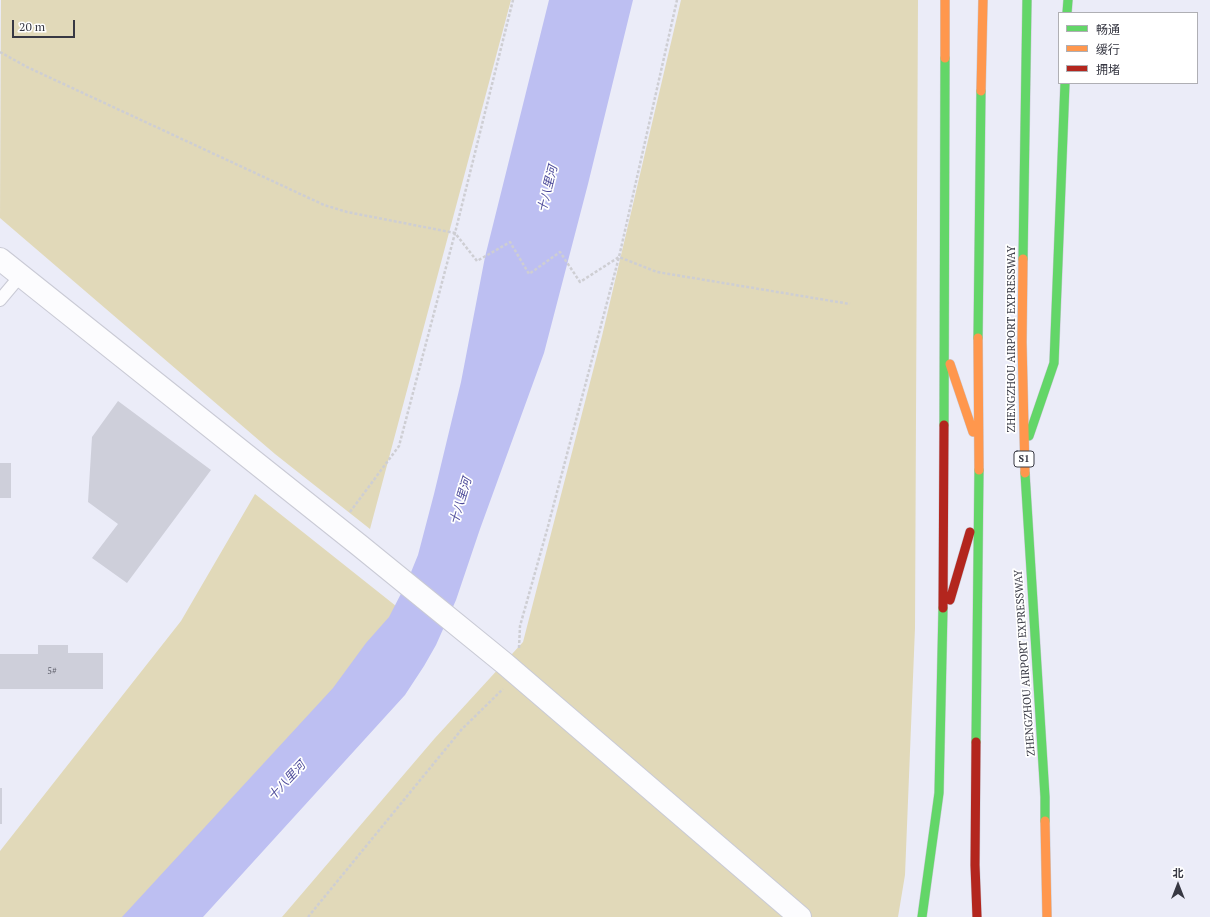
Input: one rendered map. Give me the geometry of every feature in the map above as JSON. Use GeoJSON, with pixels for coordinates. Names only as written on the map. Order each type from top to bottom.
{"type":"FeatureCollection","features":[{"type":"Feature","properties":{"kind":"highway"},"geometry":{"type":"LineString","coordinates":[[922,917],[939,793],[943,625],[945,0]]}},
{"type":"Feature","properties":{"kind":"highway"},"geometry":{"type":"LineString","coordinates":[[977,917],[975,865],[979,450],[978,296],[983,0]]}},
{"type":"Feature","properties":{"kind":"highway","name":"ZHENGZHOU AIRPORT EXPRESSWAY"},"geometry":{"type":"LineString","coordinates":[[1027,0],[1022,342],[1024,453],[1045,797],[1047,917]]}},
{"type":"Feature","properties":{"kind":"highway"},"geometry":{"type":"LineString","coordinates":[[1068,0],[1068,12]]}},
{"type":"Feature","properties":{"kind":"highway"},"geometry":{"type":"LineString","coordinates":[[1024,453],[1054,363],[1065,84]]}},
{"type":"Feature","properties":{"kind":"highway"},"geometry":{"type":"LineString","coordinates":[[944,348],[979,450]]}},
{"type":"Feature","properties":{"kind":"highway"},"geometry":{"type":"LineString","coordinates":[[943,625],[978,506]]}},
{"type":"Feature","properties":{"kind":"highway"},"geometry":{"type":"LineString","coordinates":[[1045,797],[1055,864]]}},
{"type":"Feature","properties":{"kind":"street"},"geometry":{"type":"LineString","coordinates":[[0,258],[338,528],[511,669],[800,917]]}},
{"type":"Feature","properties":{"kind":"lane"},"geometry":{"type":"LineString","coordinates":[[0,300],[21,275]]}},
{"type":"Feature","properties":{"kind":"path"},"geometry":{"type":"LineString","coordinates":[[338,528],[399,446],[514,0]]}},
{"type":"Feature","properties":{"kind":"path"},"geometry":{"type":"LineString","coordinates":[[308,917],[511,669],[520,626],[547,530],[619,257],[677,0]]}},
{"type":"Feature","properties":{"kind":"path"},"geometry":{"type":"LineString","coordinates":[[0,52],[34,71],[324,205],[347,212],[455,233],[477,262],[510,242],[529,274],[560,252],[580,282],[619,257]]}},
{"type":"Feature","properties":{"kind":"path"},"geometry":{"type":"LineString","coordinates":[[619,257],[657,272],[850,304]]}},
{"type":"Feature","properties":{"kind":"shaded area"},"geometry":{"type":"Polygon","coordinates":[[[1,0],[511,0],[370,529],[275,454],[0,218],[1,0]]]}},
{"type":"Feature","properties":{"kind":"shaded area"},"geometry":{"type":"Polygon","coordinates":[[[681,0],[918,0],[915,628],[905,875],[898,917],[282,917],[435,738],[523,642],[602,336],[681,0]]]}},
{"type":"Feature","properties":{"kind":"shaded area"},"geometry":{"type":"Polygon","coordinates":[[[255,494],[406,614],[136,917],[0,917],[0,851],[181,621],[255,494]]]}},
{"type":"Feature","properties":{"kind":"water","name":"十八里河"},"geometry":{"type":"Polygon","coordinates":[[[549,0],[633,0],[588,184],[544,353],[480,529],[456,600],[436,645],[405,695],[203,917],[122,917],[333,688],[366,643],[389,617],[407,582],[418,555],[434,494],[461,382],[485,257],[549,0]]]}},
{"type":"Feature","properties":{"kind":"building"},"geometry":{"type":"Polygon","coordinates":[[[118,401],[211,470],[127,583],[92,558],[118,524],[88,502],[92,437],[118,401]]]}},
{"type":"Feature","properties":{"kind":"building"},"geometry":{"type":"Polygon","coordinates":[[[0,463],[11,463],[11,498],[0,498],[0,463]]]}},
{"type":"Feature","properties":{"kind":"building"},"geometry":{"type":"Polygon","coordinates":[[[38,645],[68,645],[68,653],[103,653],[103,689],[0,689],[0,654],[38,654],[38,645]]]}},
{"type":"Feature","properties":{"kind":"building"},"geometry":{"type":"Polygon","coordinates":[[[0,788],[2,788],[2,824],[0,824],[0,788]]]}},
{"type":"Feature","properties":{"kind":"traffic: fast"},"geometry":{"type":"LineString","coordinates":[[1023,259],[1027,0]]}},
{"type":"Feature","properties":{"kind":"traffic: fast"},"geometry":{"type":"LineString","coordinates":[[1067,12],[1068,0]]}},
{"type":"Feature","properties":{"kind":"traffic: fast"},"geometry":{"type":"LineString","coordinates":[[944,425],[945,58]]}},
{"type":"Feature","properties":{"kind":"traffic: fast"},"geometry":{"type":"LineString","coordinates":[[1029,436],[1054,363],[1065,84]]}},
{"type":"Feature","properties":{"kind":"traffic: fast"},"geometry":{"type":"LineString","coordinates":[[978,338],[981,91]]}},
{"type":"Feature","properties":{"kind":"traffic: fast"},"geometry":{"type":"LineString","coordinates":[[976,742],[979,470]]}},
{"type":"Feature","properties":{"kind":"traffic: fast"},"geometry":{"type":"LineString","coordinates":[[1025,473],[1045,797],[1045,821]]}},
{"type":"Feature","properties":{"kind":"traffic: fast"},"geometry":{"type":"LineString","coordinates":[[922,917],[939,793],[943,608]]}},
{"type":"Feature","properties":{"kind":"traffic: slow"},"geometry":{"type":"LineString","coordinates":[[945,0],[945,58]]}},
{"type":"Feature","properties":{"kind":"traffic: slow"},"geometry":{"type":"LineString","coordinates":[[981,91],[983,0]]}},
{"type":"Feature","properties":{"kind":"traffic: slow"},"geometry":{"type":"LineString","coordinates":[[1023,259],[1022,342],[1025,473]]}},
{"type":"Feature","properties":{"kind":"traffic: slow"},"geometry":{"type":"LineString","coordinates":[[978,338],[979,470]]}},
{"type":"Feature","properties":{"kind":"traffic: slow"},"geometry":{"type":"LineString","coordinates":[[950,364],[973,432]]}},
{"type":"Feature","properties":{"kind":"traffic: slow"},"geometry":{"type":"LineString","coordinates":[[1045,821],[1047,917]]}},
{"type":"Feature","properties":{"kind":"traffic: jam"},"geometry":{"type":"LineString","coordinates":[[943,608],[944,425]]}},
{"type":"Feature","properties":{"kind":"traffic: jam"},"geometry":{"type":"LineString","coordinates":[[950,600],[970,532]]}},
{"type":"Feature","properties":{"kind":"traffic: jam"},"geometry":{"type":"LineString","coordinates":[[976,742],[975,865],[977,917]]}}]}
